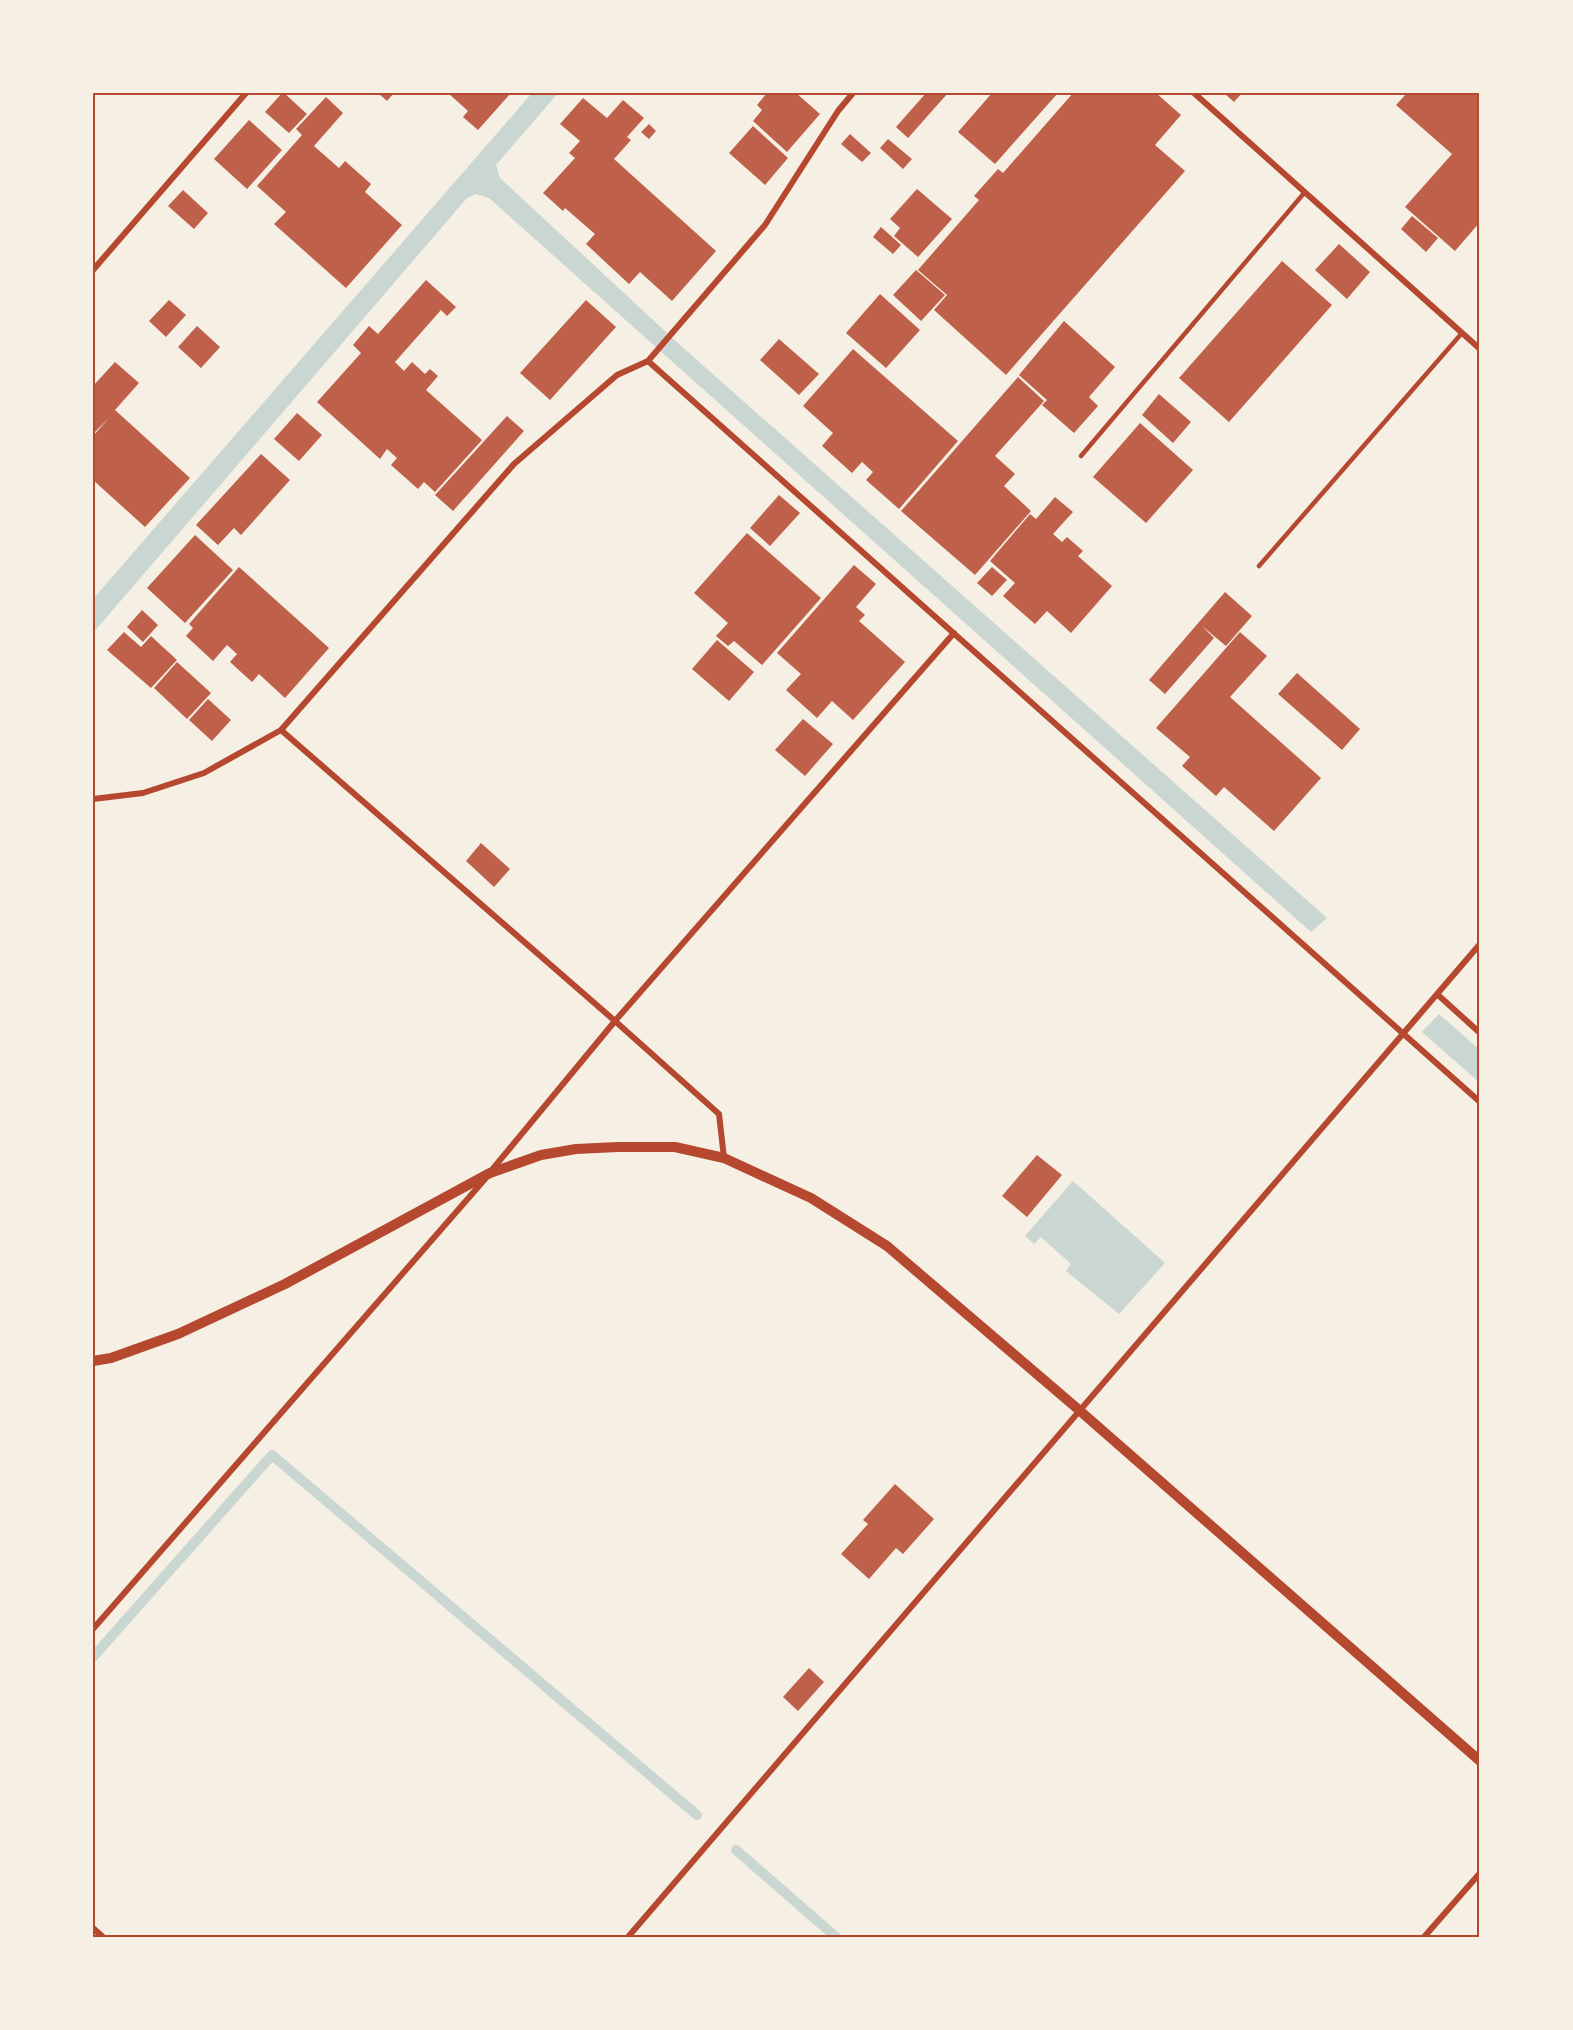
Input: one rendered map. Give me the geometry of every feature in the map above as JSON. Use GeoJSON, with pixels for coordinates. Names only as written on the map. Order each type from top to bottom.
{"type":"FeatureCollection","features":[{"type":"Feature","properties":{"kind":"street"},"geometry":{"type":"LineString","coordinates":[[93,270],[246,93]]}},
{"type":"Feature","properties":{"kind":"street"},"geometry":{"type":"LineString","coordinates":[[93,799],[143,793],[204,772],[281,730],[514,464],[617,375],[648,361],[765,225],[838,111],[854,93]]}},
{"type":"Feature","properties":{"kind":"street"},"geometry":{"type":"LineString","coordinates":[[1194,93],[1480,349]]}},
{"type":"Feature","properties":{"kind":"street"},"geometry":{"type":"LineString","coordinates":[[648,361],[1480,1102]]}},
{"type":"Feature","properties":{"kind":"street"},"geometry":{"type":"LineString","coordinates":[[93,1629],[490,1173],[615,1021],[954,633]]}},
{"type":"Feature","properties":{"kind":"street"},"geometry":{"type":"LineString","coordinates":[[281,730],[615,1021],[718,1114],[724,1158]]}},
{"type":"Feature","properties":{"kind":"street"},"geometry":{"type":"LineString","coordinates":[[628,1937],[1480,944]]}},
{"type":"Feature","properties":{"kind":"street"},"geometry":{"type":"LineString","coordinates":[[1437,994],[1480,1033]]}},
{"type":"Feature","properties":{"kind":"street"},"geometry":{"type":"LineString","coordinates":[[93,1361],[111,1358],[178,1334],[285,1284],[490,1173],[541,1155],[576,1149],[675,1147],[724,1158],[811,1198],[887,1246],[1079,1410],[1480,1761]]}},
{"type":"Feature","properties":{"kind":"street"},"geometry":{"type":"LineString","coordinates":[[1424,1937],[1480,1873]]}},
{"type":"Feature","properties":{"kind":"street"},"geometry":{"type":"LineString","coordinates":[[93,1928],[103,1937]]}},
{"type":"Feature","properties":{"kind":"lane"},"geometry":{"type":"LineString","coordinates":[[1081,456],[1305,192]]}},
{"type":"Feature","properties":{"kind":"lane"},"geometry":{"type":"LineString","coordinates":[[1259,566],[1462,333]]}},
{"type":"Feature","properties":{"kind":"shaded area"},"geometry":{"type":"Polygon","coordinates":[[[532,93],[558,93],[496,165],[500,178],[680,345],[1327,918],[1311,932],[489,198],[476,194],[467,198],[93,633],[93,599],[532,93]]]}},
{"type":"Feature","properties":{"kind":"shaded area"},"geometry":{"type":"Polygon","coordinates":[[[1439,1014],[1480,1050],[1480,1083],[1422,1032],[1439,1014]]]}},
{"type":"Feature","properties":{"kind":"shaded area"},"geometry":{"type":"Polygon","coordinates":[[[1073,1181],[1165,1263],[1119,1314],[1066,1271],[1071,1264],[1041,1237],[1034,1244],[1025,1236],[1073,1181]]]}},
{"type":"Feature","properties":{"kind":"building"},"geometry":{"type":"Polygon","coordinates":[[[282,93],[307,114],[289,133],[265,112],[282,93]]]}},
{"type":"Feature","properties":{"kind":"building"},"geometry":{"type":"Polygon","coordinates":[[[378,93],[394,93],[387,101],[378,93]]]}},
{"type":"Feature","properties":{"kind":"building"},"geometry":{"type":"Polygon","coordinates":[[[448,93],[511,93],[478,130],[463,117],[468,111],[448,93]]]}},
{"type":"Feature","properties":{"kind":"building"},"geometry":{"type":"Polygon","coordinates":[[[767,93],[796,93],[820,114],[787,152],[753,121],[762,110],[757,105],[767,93]]]}},
{"type":"Feature","properties":{"kind":"building"},"geometry":{"type":"Polygon","coordinates":[[[926,93],[948,93],[908,138],[896,127],[926,93]]]}},
{"type":"Feature","properties":{"kind":"building"},"geometry":{"type":"Polygon","coordinates":[[[992,93],[1058,93],[995,164],[958,132],[992,93]]]}},
{"type":"Feature","properties":{"kind":"building"},"geometry":{"type":"Polygon","coordinates":[[[1073,93],[1156,93],[1181,115],[1155,145],[1185,171],[1006,375],[934,310],[947,295],[918,270],[979,200],[974,196],[998,169],[1003,173],[1073,93]]]}},
{"type":"Feature","properties":{"kind":"building"},"geometry":{"type":"Polygon","coordinates":[[[1224,93],[1242,93],[1234,102],[1224,93]]]}},
{"type":"Feature","properties":{"kind":"building"},"geometry":{"type":"Polygon","coordinates":[[[1407,93],[1480,93],[1480,222],[1455,251],[1405,207],[1452,154],[1396,105],[1407,93]]]}},
{"type":"Feature","properties":{"kind":"building"},"geometry":{"type":"Polygon","coordinates":[[[326,97],[343,113],[314,146],[339,168],[345,161],[371,184],[365,192],[402,225],[346,288],[274,224],[286,212],[257,186],[302,135],[296,129],[326,97]]]}},
{"type":"Feature","properties":{"kind":"building"},"geometry":{"type":"Polygon","coordinates":[[[583,98],[607,118],[623,100],[644,118],[627,137],[631,140],[614,159],[716,251],[672,301],[640,272],[629,284],[586,244],[595,234],[565,208],[563,211],[543,193],[575,158],[569,153],[580,141],[560,124],[583,98]]]}},
{"type":"Feature","properties":{"kind":"building"},"geometry":{"type":"Polygon","coordinates":[[[249,120],[282,150],[247,189],[214,159],[249,120]]]}},
{"type":"Feature","properties":{"kind":"building"},"geometry":{"type":"Polygon","coordinates":[[[649,124],[656,131],[649,139],[641,132],[649,124]]]}},
{"type":"Feature","properties":{"kind":"building"},"geometry":{"type":"Polygon","coordinates":[[[753,126],[788,158],[765,185],[729,153],[753,126]]]}},
{"type":"Feature","properties":{"kind":"building"},"geometry":{"type":"Polygon","coordinates":[[[850,134],[871,153],[862,162],[841,144],[850,134]]]}},
{"type":"Feature","properties":{"kind":"building"},"geometry":{"type":"Polygon","coordinates":[[[888,139],[912,159],[903,169],[880,148],[888,139]]]}},
{"type":"Feature","properties":{"kind":"building"},"geometry":{"type":"Polygon","coordinates":[[[917,189],[952,219],[918,257],[894,236],[900,228],[890,219],[917,189]]]}},
{"type":"Feature","properties":{"kind":"building"},"geometry":{"type":"Polygon","coordinates":[[[183,190],[208,213],[194,229],[168,206],[183,190]]]}},
{"type":"Feature","properties":{"kind":"building"},"geometry":{"type":"Polygon","coordinates":[[[1412,216],[1438,238],[1426,252],[1401,229],[1412,216]]]}},
{"type":"Feature","properties":{"kind":"building"},"geometry":{"type":"Polygon","coordinates":[[[881,227],[901,245],[893,254],[873,237],[881,227]]]}},
{"type":"Feature","properties":{"kind":"building"},"geometry":{"type":"Polygon","coordinates":[[[1339,244],[1370,272],[1347,299],[1315,270],[1339,244]]]}},
{"type":"Feature","properties":{"kind":"building"},"geometry":{"type":"Polygon","coordinates":[[[1282,261],[1332,305],[1229,422],[1179,378],[1282,261]]]}},
{"type":"Feature","properties":{"kind":"building"},"geometry":{"type":"Polygon","coordinates":[[[916,270],[945,295],[921,321],[893,295],[916,270]]]}},
{"type":"Feature","properties":{"kind":"building"},"geometry":{"type":"Polygon","coordinates":[[[426,280],[456,307],[447,316],[441,310],[395,362],[404,371],[412,362],[425,374],[430,369],[438,376],[426,390],[482,440],[435,492],[424,482],[418,489],[391,465],[397,458],[387,449],[380,459],[317,402],[361,353],[353,345],[369,326],[378,334],[426,280]]]}},
{"type":"Feature","properties":{"kind":"building"},"geometry":{"type":"Polygon","coordinates":[[[880,294],[920,330],[886,368],[846,333],[880,294]]]}},
{"type":"Feature","properties":{"kind":"building"},"geometry":{"type":"Polygon","coordinates":[[[169,300],[186,315],[166,337],[149,321],[169,300]]]}},
{"type":"Feature","properties":{"kind":"building"},"geometry":{"type":"Polygon","coordinates":[[[586,300],[616,327],[550,400],[520,373],[586,300]]]}},
{"type":"Feature","properties":{"kind":"building"},"geometry":{"type":"Polygon","coordinates":[[[1064,321],[1115,367],[1089,397],[1098,406],[1074,433],[1042,405],[1047,400],[1019,375],[1064,321]]]}},
{"type":"Feature","properties":{"kind":"building"},"geometry":{"type":"Polygon","coordinates":[[[197,326],[220,347],[201,368],[178,347],[197,326]]]}},
{"type":"Feature","properties":{"kind":"building"},"geometry":{"type":"Polygon","coordinates":[[[779,339],[819,374],[799,395],[760,360],[779,339]]]}},
{"type":"Feature","properties":{"kind":"building"},"geometry":{"type":"Polygon","coordinates":[[[853,349],[958,441],[899,509],[866,480],[873,472],[862,462],[852,473],[822,446],[833,433],[803,406],[853,349]]]}},
{"type":"Feature","properties":{"kind":"building"},"geometry":{"type":"Polygon","coordinates":[[[115,362],[139,383],[115,410],[190,478],[145,527],[93,480],[93,436],[109,418],[93,434],[93,386],[115,362]]]}},
{"type":"Feature","properties":{"kind":"building"},"geometry":{"type":"Polygon","coordinates":[[[1018,377],[1044,401],[995,456],[1015,474],[1004,486],[1031,511],[975,575],[901,511],[1018,377]]]}},
{"type":"Feature","properties":{"kind":"building"},"geometry":{"type":"Polygon","coordinates":[[[1159,394],[1191,422],[1173,443],[1142,415],[1159,394]]]}},
{"type":"Feature","properties":{"kind":"building"},"geometry":{"type":"Polygon","coordinates":[[[297,413],[322,435],[299,461],[274,439],[297,413]]]}},
{"type":"Feature","properties":{"kind":"building"},"geometry":{"type":"Polygon","coordinates":[[[507,416],[524,431],[453,511],[435,495],[507,416]]]}},
{"type":"Feature","properties":{"kind":"building"},"geometry":{"type":"Polygon","coordinates":[[[1140,423],[1193,470],[1146,523],[1093,477],[1140,423]]]}},
{"type":"Feature","properties":{"kind":"building"},"geometry":{"type":"Polygon","coordinates":[[[261,454],[290,480],[241,535],[234,528],[218,545],[196,525],[261,454]]]}},
{"type":"Feature","properties":{"kind":"building"},"geometry":{"type":"Polygon","coordinates":[[[779,495],[800,513],[770,546],[750,528],[779,495]]]}},
{"type":"Feature","properties":{"kind":"building"},"geometry":{"type":"Polygon","coordinates":[[[1055,497],[1073,512],[1053,534],[1062,542],[1067,537],[1083,551],[1078,556],[1112,586],[1071,633],[1047,611],[1035,624],[1003,596],[1015,583],[990,561],[1030,514],[1036,519],[1055,497]]]}},
{"type":"Feature","properties":{"kind":"building"},"geometry":{"type":"Polygon","coordinates":[[[747,533],[821,598],[762,665],[734,641],[728,646],[716,636],[728,623],[694,593],[747,533]]]}},
{"type":"Feature","properties":{"kind":"building"},"geometry":{"type":"Polygon","coordinates":[[[195,535],[233,570],[185,623],[147,588],[195,535]]]}},
{"type":"Feature","properties":{"kind":"building"},"geometry":{"type":"Polygon","coordinates":[[[854,565],[876,584],[856,607],[865,615],[859,621],[905,662],[853,720],[832,701],[817,718],[786,690],[801,674],[777,653],[854,565]]]}},
{"type":"Feature","properties":{"kind":"building"},"geometry":{"type":"Polygon","coordinates":[[[239,567],[329,648],[285,698],[259,674],[252,682],[230,662],[237,654],[227,645],[213,661],[186,636],[193,628],[189,624],[239,567]]]}},
{"type":"Feature","properties":{"kind":"building"},"geometry":{"type":"Polygon","coordinates":[[[992,567],[1007,580],[992,596],[977,583],[992,567]]]}},
{"type":"Feature","properties":{"kind":"building"},"geometry":{"type":"Polygon","coordinates":[[[1225,592],[1252,616],[1226,646],[1202,626],[1214,638],[1165,694],[1149,680],[1225,592]]]}},
{"type":"Feature","properties":{"kind":"building"},"geometry":{"type":"Polygon","coordinates":[[[142,610],[158,625],[143,642],[127,627],[142,610]]]}},
{"type":"Feature","properties":{"kind":"building"},"geometry":{"type":"Polygon","coordinates":[[[124,632],[141,647],[151,636],[177,660],[151,688],[107,650],[124,632]]]}},
{"type":"Feature","properties":{"kind":"building"},"geometry":{"type":"Polygon","coordinates":[[[1240,632],[1267,656],[1230,697],[1321,778],[1274,831],[1224,787],[1216,796],[1182,766],[1190,757],[1156,728],[1240,632]]]}},
{"type":"Feature","properties":{"kind":"building"},"geometry":{"type":"Polygon","coordinates":[[[717,640],[754,672],[729,701],[692,669],[717,640]]]}},
{"type":"Feature","properties":{"kind":"building"},"geometry":{"type":"Polygon","coordinates":[[[177,662],[211,693],[187,719],[154,688],[177,662]]]}},
{"type":"Feature","properties":{"kind":"building"},"geometry":{"type":"Polygon","coordinates":[[[1297,673],[1360,729],[1342,750],[1278,694],[1297,673]]]}},
{"type":"Feature","properties":{"kind":"building"},"geometry":{"type":"Polygon","coordinates":[[[208,699],[231,720],[212,741],[189,720],[208,699]]]}},
{"type":"Feature","properties":{"kind":"building"},"geometry":{"type":"Polygon","coordinates":[[[803,719],[833,744],[805,776],[775,750],[803,719]]]}},
{"type":"Feature","properties":{"kind":"building"},"geometry":{"type":"Polygon","coordinates":[[[481,843],[510,869],[494,887],[466,861],[481,843]]]}},
{"type":"Feature","properties":{"kind":"building"},"geometry":{"type":"Polygon","coordinates":[[[1037,1155],[1062,1175],[1027,1217],[1002,1196],[1037,1155]]]}},
{"type":"Feature","properties":{"kind":"building"},"geometry":{"type":"Polygon","coordinates":[[[895,1484],[934,1519],[903,1554],[896,1548],[869,1579],[841,1554],[868,1524],[863,1520],[895,1484]]]}},
{"type":"Feature","properties":{"kind":"building"},"geometry":{"type":"Polygon","coordinates":[[[809,1668],[824,1682],[798,1711],[783,1697],[809,1668]]]}},
{"type":"Feature","properties":{"kind":"waterway"},"geometry":{"type":"LineString","coordinates":[[93,1657],[272,1455],[697,1815]]}},
{"type":"Feature","properties":{"kind":"waterway"},"geometry":{"type":"LineString","coordinates":[[736,1850],[836,1937]]}}]}
